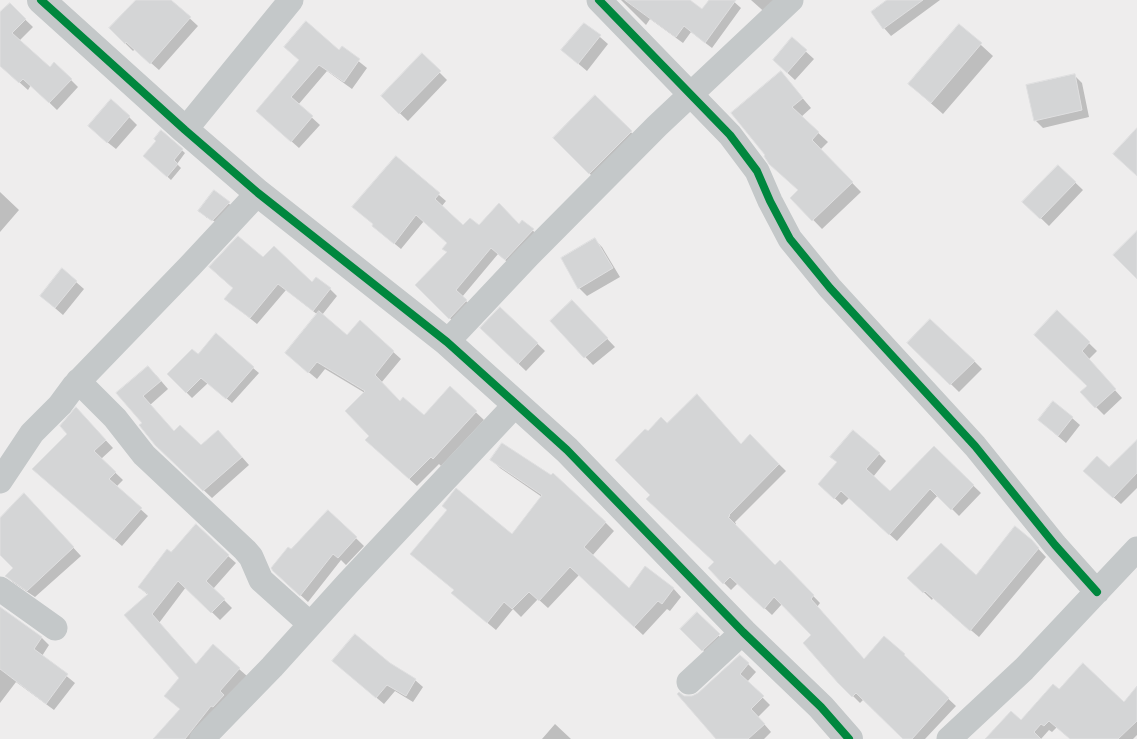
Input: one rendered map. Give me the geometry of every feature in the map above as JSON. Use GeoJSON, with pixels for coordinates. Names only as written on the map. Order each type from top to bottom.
{"type":"FeatureCollection","features":[{"type":"Feature","properties":{"kind":"street"},"geometry":{"type":"LineString","coordinates":[[40,0],[258,193],[448,342],[567,450],[742,632],[821,707],[849,739]]}},
{"type":"Feature","properties":{"kind":"street"},"geometry":{"type":"LineString","coordinates":[[185,130],[291,0]]}},
{"type":"Feature","properties":{"kind":"street"},"geometry":{"type":"LineString","coordinates":[[599,0],[730,135],[757,171],[790,239],[824,281],[975,446],[1055,545],[1097,592]]}},
{"type":"Feature","properties":{"kind":"street"},"geometry":{"type":"LineString","coordinates":[[448,342],[528,255],[658,126],[791,0]]}},
{"type":"Feature","properties":{"kind":"street"},"geometry":{"type":"LineString","coordinates":[[0,481],[32,433],[60,405],[78,381],[258,193]]}},
{"type":"Feature","properties":{"kind":"street"},"geometry":{"type":"LineString","coordinates":[[78,381],[115,418],[144,455],[245,550],[251,557],[262,580],[310,624]]}},
{"type":"Feature","properties":{"kind":"street"},"geometry":{"type":"LineString","coordinates":[[202,739],[272,667],[516,404]]}},
{"type":"Feature","properties":{"kind":"street"},"geometry":{"type":"LineString","coordinates":[[948,739],[1024,669],[1137,549]]}},
{"type":"Feature","properties":{"kind":"street"},"geometry":{"type":"LineString","coordinates":[[0,589],[56,628]]}},
{"type":"Feature","properties":{"kind":"street"},"geometry":{"type":"LineString","coordinates":[[689,682],[742,632]]}},
{"type":"Feature","properties":{"kind":"building"},"geometry":{"type":"Polygon","coordinates":[[[136,0],[171,0],[191,17],[150,64],[109,28],[136,0]]]}},
{"type":"Feature","properties":{"kind":"building"},"geometry":{"type":"Polygon","coordinates":[[[625,0],[690,0],[702,9],[709,0],[736,0],[705,43],[684,26],[676,37],[625,0]]]}},
{"type":"Feature","properties":{"kind":"building"},"geometry":{"type":"Polygon","coordinates":[[[887,0],[923,0],[883,29],[871,12],[887,0]]]}},
{"type":"Feature","properties":{"kind":"building"},"geometry":{"type":"Polygon","coordinates":[[[10,3],[26,19],[12,33],[50,67],[54,62],[72,79],[49,103],[23,79],[19,83],[0,66],[0,12],[10,3]]]}},
{"type":"Feature","properties":{"kind":"building"},"geometry":{"type":"Polygon","coordinates":[[[306,21],[339,50],[342,46],[360,59],[344,82],[319,65],[291,97],[313,116],[291,142],[256,111],[299,60],[284,47],[306,21]]]}},
{"type":"Feature","properties":{"kind":"building"},"geometry":{"type":"Polygon","coordinates":[[[584,23],[601,35],[578,64],[561,50],[584,23]]]}},
{"type":"Feature","properties":{"kind":"building"},"geometry":{"type":"Polygon","coordinates":[[[959,24],[982,43],[931,103],[908,84],[959,24]]]}},
{"type":"Feature","properties":{"kind":"building"},"geometry":{"type":"Polygon","coordinates":[[[792,37],[807,50],[787,73],[773,60],[792,37]]]}},
{"type":"Feature","properties":{"kind":"building"},"geometry":{"type":"Polygon","coordinates":[[[422,53],[441,71],[399,114],[381,96],[422,53]]]}},
{"type":"Feature","properties":{"kind":"building"},"geometry":{"type":"Polygon","coordinates":[[[781,71],[803,98],[792,107],[819,132],[812,140],[853,182],[812,221],[790,198],[798,190],[769,164],[765,155],[731,113],[781,71]]]}},
{"type":"Feature","properties":{"kind":"building"},"geometry":{"type":"Polygon","coordinates":[[[1075,74],[1082,110],[1034,121],[1026,85],[1075,74]]]}},
{"type":"Feature","properties":{"kind":"building"},"geometry":{"type":"Polygon","coordinates":[[[595,95],[632,131],[589,174],[553,138],[595,95]]]}},
{"type":"Feature","properties":{"kind":"building"},"geometry":{"type":"Polygon","coordinates":[[[111,99],[130,116],[107,143],[88,126],[111,99]]]}},
{"type":"Feature","properties":{"kind":"building"},"geometry":{"type":"Polygon","coordinates":[[[1137,128],[1137,176],[1113,154],[1137,128]]]}},
{"type":"Feature","properties":{"kind":"building"},"geometry":{"type":"Polygon","coordinates":[[[161,130],[183,149],[174,160],[178,164],[167,177],[143,156],[156,141],[154,139],[161,130]]]}},
{"type":"Feature","properties":{"kind":"building"},"geometry":{"type":"Polygon","coordinates":[[[396,156],[440,193],[435,199],[463,225],[470,218],[479,225],[499,203],[519,224],[522,220],[534,229],[505,260],[491,248],[456,290],[467,300],[449,319],[415,285],[447,252],[442,249],[447,243],[416,215],[394,244],[352,207],[396,156]]]}},
{"type":"Feature","properties":{"kind":"building"},"geometry":{"type":"Polygon","coordinates":[[[1058,165],[1076,182],[1040,219],[1022,202],[1058,165]]]}},
{"type":"Feature","properties":{"kind":"building"},"geometry":{"type":"Polygon","coordinates":[[[214,190],[230,202],[212,221],[198,211],[214,190]]]}},
{"type":"Feature","properties":{"kind":"building"},"geometry":{"type":"Polygon","coordinates":[[[1137,231],[1137,279],[1113,255],[1137,231]]]}},
{"type":"Feature","properties":{"kind":"building"},"geometry":{"type":"Polygon","coordinates":[[[238,236],[263,257],[274,246],[312,282],[316,277],[331,288],[313,311],[278,284],[250,318],[224,299],[233,288],[209,267],[238,236]]]}},
{"type":"Feature","properties":{"kind":"building"},"geometry":{"type":"Polygon","coordinates":[[[595,238],[613,268],[578,289],[561,258],[595,238]]]}},
{"type":"Feature","properties":{"kind":"building"},"geometry":{"type":"Polygon","coordinates":[[[62,268],[77,281],[55,308],[40,296],[62,268]]]}},
{"type":"Feature","properties":{"kind":"building"},"geometry":{"type":"Polygon","coordinates":[[[572,300],[608,338],[584,358],[550,321],[572,300]]]}},
{"type":"Feature","properties":{"kind":"building"},"geometry":{"type":"Polygon","coordinates":[[[500,307],[538,343],[518,364],[480,328],[500,307]]]}},
{"type":"Feature","properties":{"kind":"building"},"geometry":{"type":"Polygon","coordinates":[[[1057,310],[1090,342],[1082,351],[1116,389],[1095,408],[1080,392],[1087,386],[1034,335],[1057,310]]]}},
{"type":"Feature","properties":{"kind":"building"},"geometry":{"type":"Polygon","coordinates":[[[319,311],[347,335],[360,320],[394,351],[375,375],[400,401],[403,397],[424,415],[450,386],[477,411],[433,459],[431,457],[409,479],[365,440],[369,436],[345,411],[365,391],[317,362],[308,373],[285,353],[319,311]]]}},
{"type":"Feature","properties":{"kind":"building"},"geometry":{"type":"Polygon","coordinates":[[[930,319],[975,361],[950,385],[907,343],[930,319]]]}},
{"type":"Feature","properties":{"kind":"building"},"geometry":{"type":"Polygon","coordinates":[[[216,333],[254,367],[226,399],[201,378],[186,393],[167,374],[192,349],[198,354],[216,333]]]}},
{"type":"Feature","properties":{"kind":"building"},"geometry":{"type":"Polygon","coordinates":[[[148,366],[161,381],[143,396],[174,431],[180,425],[201,445],[218,430],[242,457],[203,491],[155,445],[139,425],[142,423],[116,393],[148,366]]]}},
{"type":"Feature","properties":{"kind":"building"},"geometry":{"type":"Polygon","coordinates":[[[697,394],[741,444],[750,434],[779,464],[728,517],[775,565],[780,560],[814,595],[811,599],[864,659],[884,636],[949,698],[912,739],[903,739],[856,693],[852,697],[838,683],[803,643],[811,635],[774,597],[764,609],[730,577],[723,584],[708,568],[714,562],[646,499],[650,495],[615,460],[645,429],[648,431],[661,417],[667,423],[697,394]]]}},
{"type":"Feature","properties":{"kind":"building"},"geometry":{"type":"Polygon","coordinates":[[[1053,401],[1073,417],[1058,436],[1038,420],[1053,401]]]}},
{"type":"Feature","properties":{"kind":"building"},"geometry":{"type":"Polygon","coordinates":[[[76,407],[106,440],[94,451],[116,472],[109,479],[142,508],[114,540],[32,469],[67,434],[60,426],[76,407]]]}},
{"type":"Feature","properties":{"kind":"building"},"geometry":{"type":"Polygon","coordinates":[[[853,430],[880,453],[866,469],[890,491],[934,446],[974,485],[951,510],[930,489],[889,535],[841,491],[834,499],[818,484],[837,462],[830,457],[853,430]]]}},
{"type":"Feature","properties":{"kind":"building"},"geometry":{"type":"Polygon","coordinates":[[[1137,440],[1137,473],[1113,498],[1083,471],[1097,456],[1109,467],[1137,440]]]}},
{"type":"Feature","properties":{"kind":"building"},"geometry":{"type":"Polygon","coordinates":[[[502,443],[551,475],[553,473],[606,522],[584,547],[629,588],[645,566],[674,588],[662,604],[658,601],[634,627],[570,567],[539,601],[529,592],[512,609],[504,602],[487,623],[451,593],[454,590],[410,554],[447,510],[442,506],[456,488],[512,534],[542,495],[490,460],[502,443]]]}},
{"type":"Feature","properties":{"kind":"building"},"geometry":{"type":"Polygon","coordinates":[[[24,493],[74,547],[27,591],[5,576],[13,568],[0,555],[0,518],[24,493]]]}},
{"type":"Feature","properties":{"kind":"building"},"geometry":{"type":"Polygon","coordinates":[[[328,510],[357,537],[338,558],[333,554],[300,596],[271,568],[288,547],[291,549],[328,510]]]}},
{"type":"Feature","properties":{"kind":"building"},"geometry":{"type":"Polygon","coordinates":[[[196,524],[229,555],[206,581],[225,599],[211,613],[178,581],[152,614],[196,664],[213,644],[240,668],[220,691],[224,695],[213,707],[211,706],[185,739],[153,739],[180,709],[164,696],[179,678],[124,615],[148,594],[138,587],[167,549],[171,552],[196,524]]]}},
{"type":"Feature","properties":{"kind":"building"},"geometry":{"type":"Polygon","coordinates":[[[1015,526],[1039,548],[970,631],[925,591],[923,593],[907,578],[941,543],[976,575],[1015,526]]]}},
{"type":"Feature","properties":{"kind":"building"},"geometry":{"type":"Polygon","coordinates":[[[0,607],[42,637],[34,649],[68,674],[46,704],[0,669],[0,607]]]}},
{"type":"Feature","properties":{"kind":"building"},"geometry":{"type":"Polygon","coordinates":[[[697,612],[720,634],[702,651],[680,629],[697,612]]]}},
{"type":"Feature","properties":{"kind":"building"},"geometry":{"type":"Polygon","coordinates":[[[355,634],[390,663],[416,679],[406,696],[387,685],[376,698],[332,661],[355,634]]]}},
{"type":"Feature","properties":{"kind":"building"},"geometry":{"type":"Polygon","coordinates":[[[740,655],[749,663],[740,674],[764,696],[751,709],[765,724],[748,739],[716,739],[677,694],[679,692],[684,696],[692,696],[698,693],[740,655]]]}},
{"type":"Feature","properties":{"kind":"building"},"geometry":{"type":"Polygon","coordinates":[[[1083,663],[1124,702],[1137,686],[1137,721],[1118,739],[1070,739],[1049,721],[1044,726],[1041,724],[1034,732],[1041,739],[985,739],[1011,711],[1021,720],[1053,684],[1059,689],[1083,663]]]}},
{"type":"Feature","properties":{"kind":"cycle path"},"geometry":{"type":"LineString","coordinates":[[41,0],[258,193],[447,342],[567,450],[743,632],[821,707],[849,739]]}},
{"type":"Feature","properties":{"kind":"cycle path"},"geometry":{"type":"LineString","coordinates":[[599,0],[730,135],[757,171],[790,239],[830,288],[975,446],[1055,545],[1097,592]]}}]}
